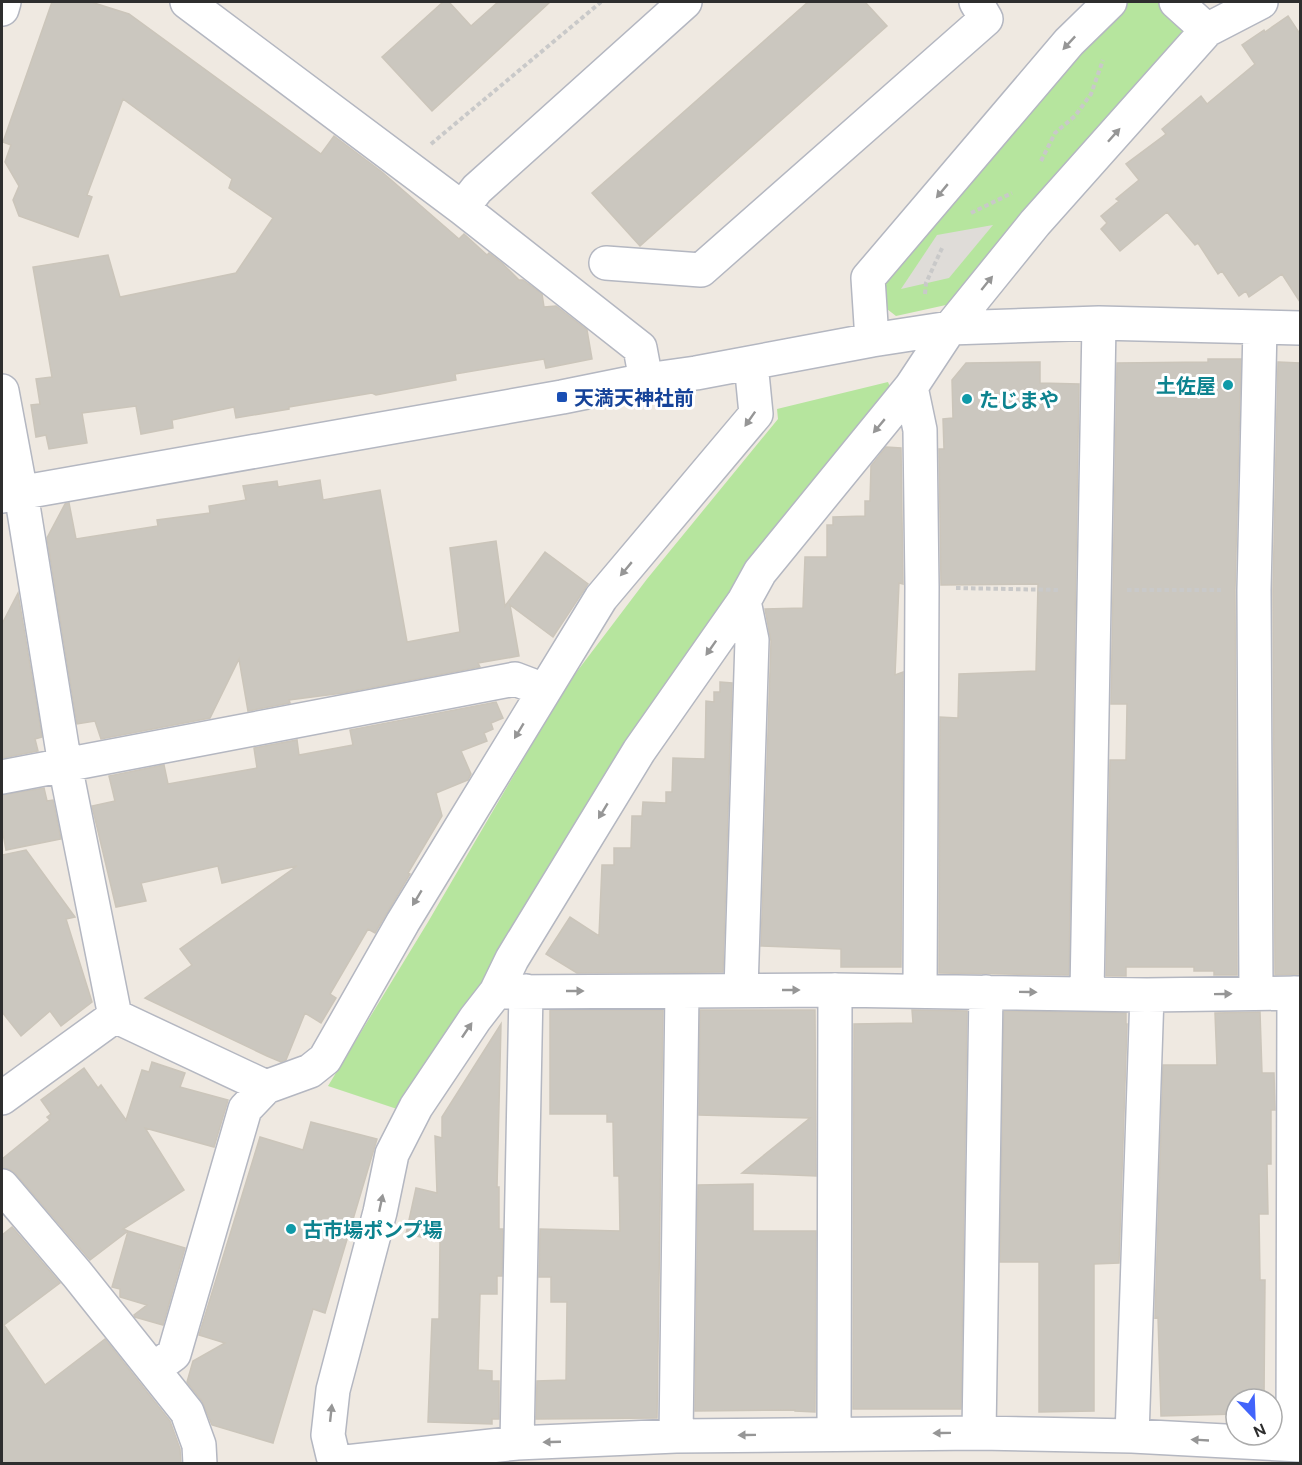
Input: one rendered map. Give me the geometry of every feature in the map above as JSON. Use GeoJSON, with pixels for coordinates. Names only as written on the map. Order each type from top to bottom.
{"type":"FeatureCollection","features":[{"type":"Feature","properties":{"kind":"street"},"geometry":{"type":"LineString","coordinates":[[2,9],[4,2]]}},
{"type":"Feature","properties":{"kind":"street"},"geometry":{"type":"LineString","coordinates":[[187,2],[462,208],[640,348],[646,380]]}},
{"type":"Feature","properties":{"kind":"street"},"geometry":{"type":"LineString","coordinates":[[462,208],[477,189],[685,2]]}},
{"type":"Feature","properties":{"kind":"street"},"geometry":{"type":"LineString","coordinates":[[606,263],[701,270],[986,19],[976,2]]}},
{"type":"Feature","properties":{"kind":"street"},"geometry":{"type":"LineString","coordinates":[[872,340],[868,279],[1069,42],[1108,2]]}},
{"type":"Feature","properties":{"kind":"street"},"geometry":{"type":"LineString","coordinates":[[1176,2],[1207,30]]}},
{"type":"Feature","properties":{"kind":"street"},"geometry":{"type":"LineString","coordinates":[[517,1443],[512,959],[639,751],[744,601],[760,572],[911,387],[950,328],[1035,223],[1207,30],[1261,2]]}},
{"type":"Feature","properties":{"kind":"street"},"geometry":{"type":"LineString","coordinates":[[1087,993],[1099,324]]}},
{"type":"Feature","properties":{"kind":"street"},"geometry":{"type":"LineString","coordinates":[[11,494],[950,328],[1099,324],[1300,328]]}},
{"type":"Feature","properties":{"kind":"street"},"geometry":{"type":"LineString","coordinates":[[1256,993],[1254,591],[1260,327]]}},
{"type":"Feature","properties":{"kind":"street"},"geometry":{"type":"LineString","coordinates":[[154,1369],[174,1354],[245,1109],[266,1087],[310,1071],[325,1059],[403,922],[601,598],[756,414],[751,363]]}},
{"type":"Feature","properties":{"kind":"street"},"geometry":{"type":"LineString","coordinates":[[911,387],[920,430],[922,587],[920,991]]}},
{"type":"Feature","properties":{"kind":"street"},"geometry":{"type":"LineString","coordinates":[[2,391],[11,494],[115,1016]]}},
{"type":"Feature","properties":{"kind":"street"},"geometry":{"type":"LineString","coordinates":[[741,990],[752,640],[744,601]]}},
{"type":"Feature","properties":{"kind":"street"},"geometry":{"type":"LineString","coordinates":[[2,777],[515,679],[544,690]]}},
{"type":"Feature","properties":{"kind":"street"},"geometry":{"type":"LineString","coordinates":[[676,1436],[682,990]]}},
{"type":"Feature","properties":{"kind":"street"},"geometry":{"type":"LineString","coordinates":[[834,1434],[836,990]]}},
{"type":"Feature","properties":{"kind":"street"},"geometry":{"type":"LineString","coordinates":[[836,990],[1147,995],[1297,993],[1297,1445],[1132,1436],[980,1433],[834,1434],[676,1436],[517,1443],[346,1462],[333,1456],[328,1435],[333,1390],[380,1212],[392,1154],[416,1107],[474,1019],[511,992],[836,990]]}},
{"type":"Feature","properties":{"kind":"street"},"geometry":{"type":"LineString","coordinates":[[980,1433],[986,992]]}},
{"type":"Feature","properties":{"kind":"street"},"geometry":{"type":"LineString","coordinates":[[1132,1436],[1147,995]]}},
{"type":"Feature","properties":{"kind":"street"},"geometry":{"type":"LineString","coordinates":[[115,1016],[266,1087]]}},
{"type":"Feature","properties":{"kind":"street"},"geometry":{"type":"LineString","coordinates":[[2,1098],[115,1016]]}},
{"type":"Feature","properties":{"kind":"street"},"geometry":{"type":"LineString","coordinates":[[2,1186],[77,1274],[187,1412],[199,1445],[200,1464]]}},
{"type":"Feature","properties":{"kind":"path"},"geometry":{"type":"LineString","coordinates":[[424,150],[601,2]]}},
{"type":"Feature","properties":{"kind":"path"},"geometry":{"type":"LineString","coordinates":[[1038,166],[1055,133],[1083,108],[1091,94],[1106,51]]}},
{"type":"Feature","properties":{"kind":"path"},"geometry":{"type":"LineString","coordinates":[[965,218],[974,211],[1017,191]]}},
{"type":"Feature","properties":{"kind":"path"},"geometry":{"type":"LineString","coordinates":[[925,294],[926,283],[945,243]]}},
{"type":"Feature","properties":{"kind":"path"},"geometry":{"type":"LineString","coordinates":[[922,587],[1254,591]]}},
{"type":"Feature","properties":{"kind":"green space"},"geometry":{"type":"Polygon","coordinates":[[[1126,2],[1159,2],[1178,20],[1183,32],[1176,47],[964,301],[896,316],[887,309],[880,283],[1126,2]]]}},
{"type":"Feature","properties":{"kind":"green space"},"geometry":{"type":"Polygon","coordinates":[[[888,382],[893,394],[403,1111],[328,1086],[428,922],[566,686],[647,579],[778,419],[777,409],[888,382]]]}},
{"type":"Feature","properties":{"kind":"shaded area"},"geometry":{"type":"Polygon","coordinates":[[[993,225],[949,278],[901,289],[937,235],[993,225]]]}},
{"type":"Feature","properties":{"kind":"building"},"geometry":{"type":"Polygon","coordinates":[[[52,2],[91,2],[129,14],[321,154],[334,136],[382,172],[459,239],[464,234],[487,255],[489,253],[503,264],[519,280],[523,280],[542,294],[544,307],[556,306],[587,330],[592,359],[546,368],[544,359],[455,374],[456,380],[376,395],[372,393],[289,407],[289,409],[236,418],[234,407],[172,420],[173,428],[141,434],[136,406],[82,413],[87,443],[49,449],[46,435],[36,437],[31,405],[40,404],[36,379],[52,377],[33,267],[108,255],[120,297],[236,273],[273,218],[229,188],[232,179],[123,99],[87,195],[92,197],[78,237],[19,216],[13,200],[19,186],[5,162],[11,145],[3,142],[52,2]]]}},
{"type":"Feature","properties":{"kind":"building"},"geometry":{"type":"Polygon","coordinates":[[[443,2],[449,2],[471,26],[498,2],[550,2],[432,111],[382,57],[443,2]]]}},
{"type":"Feature","properties":{"kind":"building"},"geometry":{"type":"Polygon","coordinates":[[[808,2],[865,2],[887,26],[640,246],[592,193],[808,2]]]}},
{"type":"Feature","properties":{"kind":"building"},"geometry":{"type":"Polygon","coordinates":[[[1288,16],[1300,34],[1300,302],[1282,274],[1249,297],[1246,291],[1239,296],[1222,271],[1218,274],[1198,243],[1195,245],[1167,212],[1120,251],[1101,229],[1107,223],[1101,216],[1119,201],[1116,199],[1139,180],[1126,164],[1166,134],[1162,129],[1201,96],[1207,104],[1255,64],[1242,45],[1288,16]]]}},
{"type":"Feature","properties":{"kind":"building"},"geometry":{"type":"Polygon","coordinates":[[[1208,359],[1241,359],[1235,590],[1237,975],[1214,975],[1214,971],[1194,971],[1194,967],[1126,967],[1126,976],[1106,976],[1110,760],[1126,760],[1127,704],[1111,704],[1117,363],[1208,362],[1208,359]]]}},
{"type":"Feature","properties":{"kind":"building"},"geometry":{"type":"Polygon","coordinates":[[[1040,362],[1040,383],[1079,384],[1069,975],[939,973],[940,717],[958,718],[959,674],[1036,671],[1038,584],[941,585],[939,449],[944,449],[943,419],[953,418],[952,380],[966,363],[1040,362]]]}},
{"type":"Feature","properties":{"kind":"building"},"geometry":{"type":"Polygon","coordinates":[[[1278,362],[1300,363],[1300,974],[1275,975],[1273,590],[1278,362]]]}},
{"type":"Feature","properties":{"kind":"building"},"geometry":{"type":"Polygon","coordinates":[[[886,447],[901,448],[903,584],[899,583],[895,675],[903,672],[901,967],[841,967],[841,949],[761,946],[771,641],[765,609],[803,608],[805,557],[827,557],[827,525],[833,525],[833,517],[865,516],[865,501],[870,501],[871,466],[886,447]]]}},
{"type":"Feature","properties":{"kind":"building"},"geometry":{"type":"Polygon","coordinates":[[[320,480],[323,500],[380,490],[407,642],[460,632],[450,548],[496,541],[505,606],[545,552],[588,584],[553,637],[510,605],[519,656],[478,663],[480,667],[343,693],[289,700],[290,703],[248,711],[239,659],[210,718],[101,739],[95,721],[77,724],[47,538],[65,504],[69,503],[76,539],[158,526],[157,520],[210,513],[209,506],[246,500],[243,486],[277,481],[278,487],[320,480]]]}},
{"type":"Feature","properties":{"kind":"building"},"geometry":{"type":"Polygon","coordinates":[[[18,593],[42,737],[35,739],[38,751],[2,758],[2,624],[18,593]]]}},
{"type":"Feature","properties":{"kind":"building"},"geometry":{"type":"Polygon","coordinates":[[[720,682],[732,683],[723,972],[577,973],[546,954],[570,917],[599,936],[602,865],[614,865],[614,848],[631,848],[632,816],[642,816],[643,802],[666,803],[666,792],[672,792],[673,758],[705,759],[706,701],[714,702],[714,692],[720,692],[720,682]]]}},
{"type":"Feature","properties":{"kind":"building"},"geometry":{"type":"Polygon","coordinates":[[[496,702],[503,718],[491,723],[493,729],[484,733],[487,741],[461,751],[471,774],[468,780],[436,793],[442,816],[408,873],[410,874],[375,933],[368,929],[330,994],[336,998],[321,1023],[305,1013],[286,1060],[281,1062],[267,1056],[145,998],[192,965],[180,949],[297,866],[222,883],[218,866],[141,883],[146,901],[116,907],[92,806],[115,801],[109,776],[164,765],[168,784],[257,768],[254,748],[297,740],[299,755],[353,745],[350,730],[496,702]]]}},
{"type":"Feature","properties":{"kind":"building"},"geometry":{"type":"Polygon","coordinates":[[[44,788],[47,801],[53,800],[61,839],[6,850],[2,828],[2,795],[44,788]]]}},
{"type":"Feature","properties":{"kind":"building"},"geometry":{"type":"Polygon","coordinates":[[[26,850],[75,917],[66,919],[92,1002],[61,1026],[50,1011],[21,1036],[2,1012],[2,855],[26,850]]]}},
{"type":"Feature","properties":{"kind":"building"},"geometry":{"type":"Polygon","coordinates":[[[550,1010],[663,1010],[657,1418],[536,1419],[537,1381],[566,1380],[567,1302],[551,1302],[551,1277],[539,1277],[540,1229],[620,1231],[619,1176],[614,1176],[613,1122],[607,1122],[607,1114],[550,1114],[550,1010]]]}},
{"type":"Feature","properties":{"kind":"building"},"geometry":{"type":"Polygon","coordinates":[[[700,1010],[815,1010],[816,1176],[742,1173],[810,1118],[699,1115],[700,1010]]]}},
{"type":"Feature","properties":{"kind":"building"},"geometry":{"type":"Polygon","coordinates":[[[912,1010],[967,1011],[961,1409],[853,1409],[854,1024],[913,1023],[912,1010]]]}},
{"type":"Feature","properties":{"kind":"building"},"geometry":{"type":"Polygon","coordinates":[[[1004,1011],[1126,1013],[1119,1263],[1094,1264],[1094,1411],[1039,1412],[1039,1262],[1000,1262],[1004,1011]]]}},
{"type":"Feature","properties":{"kind":"building"},"geometry":{"type":"Polygon","coordinates":[[[1260,1012],[1262,1073],[1274,1073],[1275,1110],[1271,1110],[1271,1164],[1267,1164],[1268,1214],[1259,1214],[1260,1280],[1265,1280],[1264,1387],[1224,1387],[1224,1414],[1161,1416],[1158,1317],[1155,1318],[1163,1065],[1217,1065],[1215,1013],[1260,1012]]]}},
{"type":"Feature","properties":{"kind":"building"},"geometry":{"type":"Polygon","coordinates":[[[501,1024],[497,1187],[499,1187],[499,1229],[503,1229],[502,1276],[497,1276],[497,1294],[480,1294],[478,1370],[492,1371],[492,1381],[499,1381],[499,1419],[492,1419],[492,1424],[428,1422],[432,1319],[439,1319],[440,1241],[406,1234],[416,1188],[437,1193],[435,1136],[442,1138],[442,1117],[501,1024]]]}},
{"type":"Feature","properties":{"kind":"building"},"geometry":{"type":"Polygon","coordinates":[[[152,1062],[185,1073],[180,1087],[228,1100],[214,1147],[145,1128],[184,1190],[123,1229],[128,1231],[90,1260],[16,1174],[9,1169],[2,1168],[2,1159],[50,1120],[47,1117],[51,1114],[41,1100],[84,1068],[98,1088],[101,1085],[126,1120],[142,1070],[149,1072],[152,1062]]]}},
{"type":"Feature","properties":{"kind":"building","name":"古市場ポンプ場"},"geometry":{"type":"Polygon","coordinates":[[[311,1122],[377,1139],[325,1313],[313,1309],[273,1443],[212,1425],[202,1401],[187,1382],[193,1361],[225,1343],[199,1335],[260,1137],[303,1150],[311,1122]]]}},
{"type":"Feature","properties":{"kind":"building"},"geometry":{"type":"Polygon","coordinates":[[[753,1184],[753,1231],[816,1231],[815,1412],[795,1410],[695,1411],[698,1185],[753,1184]]]}},
{"type":"Feature","properties":{"kind":"building"},"geometry":{"type":"Polygon","coordinates":[[[12,1227],[60,1283],[4,1325],[45,1385],[105,1339],[170,1421],[180,1449],[181,1464],[2,1464],[2,1235],[12,1227]]]}},
{"type":"Feature","properties":{"kind":"building"},"geometry":{"type":"Polygon","coordinates":[[[128,1231],[185,1248],[163,1325],[135,1317],[134,1315],[147,1305],[120,1297],[120,1289],[112,1287],[128,1231]]]}},
{"type":"Feature","properties":{"kind":"place","name":"土佐屋"},"geometry":{"type":"Point","coordinates":[1228,385]}},
{"type":"Feature","properties":{"kind":"place","name":"天満天神社前"},"geometry":{"type":"Point","coordinates":[562,397]}},
{"type":"Feature","properties":{"kind":"place","name":"たじまや"},"geometry":{"type":"Point","coordinates":[967,399]}},
{"type":"Feature","properties":{"kind":"place","name":"古市場ポンプ場"},"geometry":{"type":"Point","coordinates":[291,1229]}}]}
